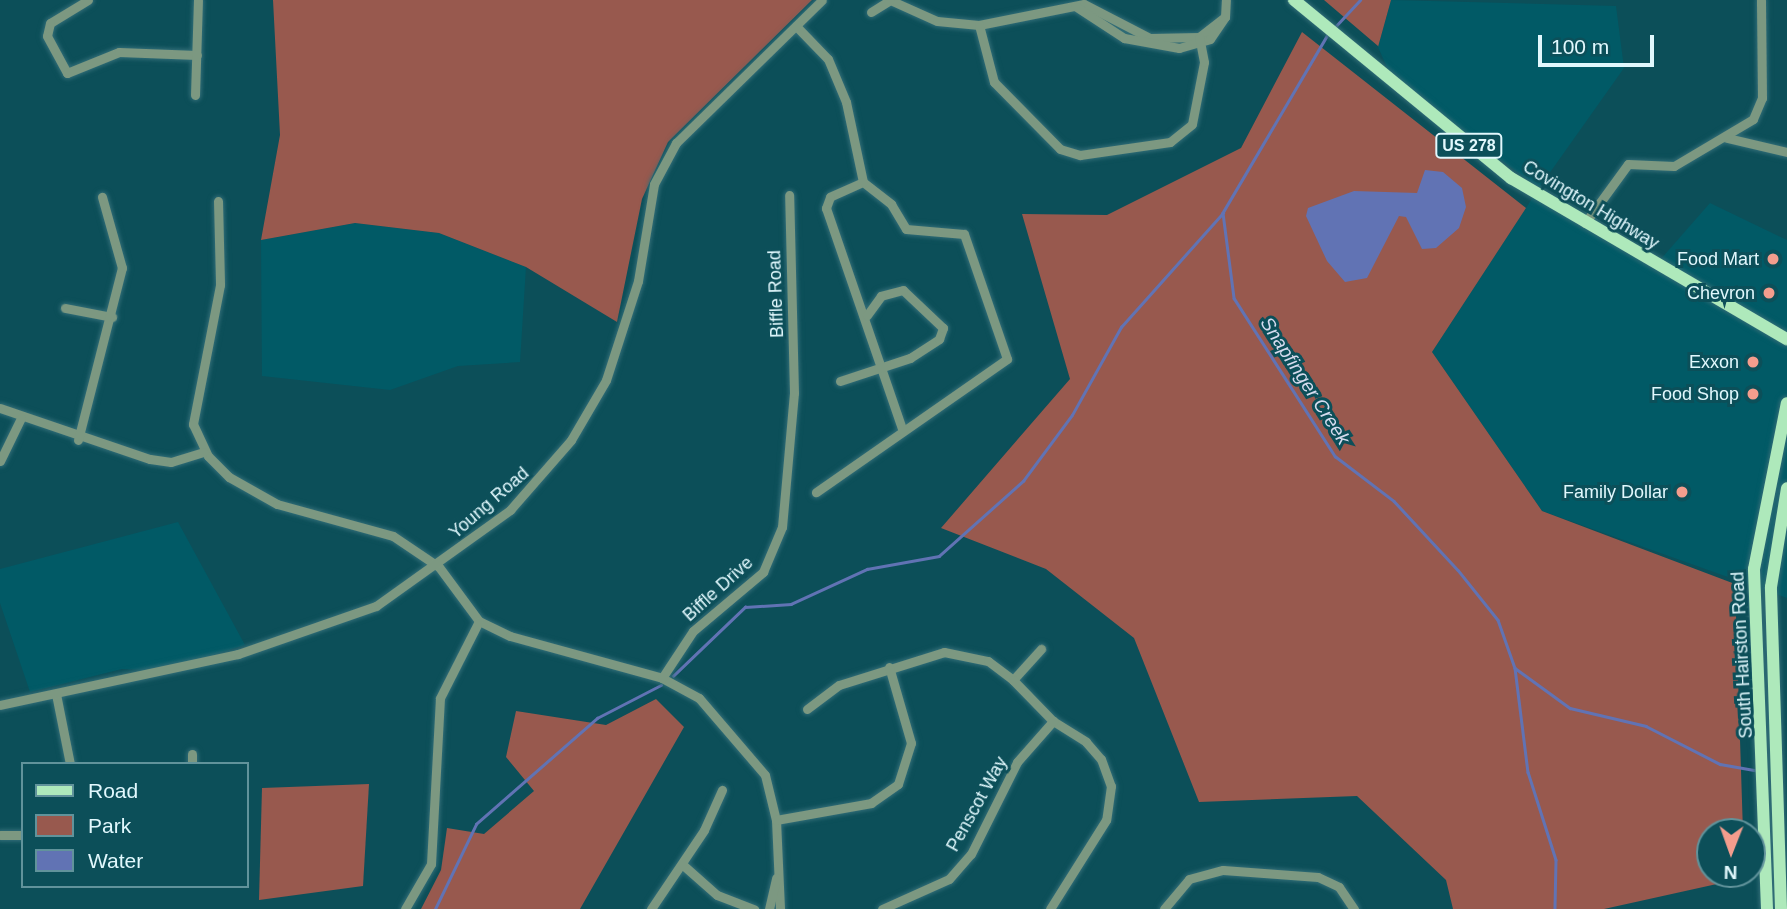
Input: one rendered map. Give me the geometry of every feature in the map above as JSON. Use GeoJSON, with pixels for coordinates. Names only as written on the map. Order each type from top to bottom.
{"type":"FeatureCollection","features":[{"type":"Feature","properties":{"kind":"main road","name":"Covington Highway"},"geometry":{"type":"LineString","coordinates":[[1299,4],[1481,156],[1585,223],[1781,329],[1787,339]]}},
{"type":"Feature","properties":{"kind":"main road"},"geometry":{"type":"LineString","coordinates":[[1781,329],[1787,349]]}},
{"type":"Feature","properties":{"kind":"main road","name":"South Hairston Road"},"geometry":{"type":"LineString","coordinates":[[1766,909],[1764,740],[1754,569],[1787,403]]}},
{"type":"Feature","properties":{"kind":"main road","name":"South Hairston Road"},"geometry":{"type":"LineString","coordinates":[[1781,909],[1781,805],[1771,587],[1787,488]]}},
{"type":"Feature","properties":{"kind":"street"},"geometry":{"type":"LineString","coordinates":[[88,0],[50,23],[47,36],[67,73],[119,52],[197,55]]}},
{"type":"Feature","properties":{"kind":"street"},"geometry":{"type":"LineString","coordinates":[[195,95],[198,0]]}},
{"type":"Feature","properties":{"kind":"street","name":"Young Road"},"geometry":{"type":"LineString","coordinates":[[0,705],[303,634],[376,606],[439,567],[510,510],[578,430],[627,326],[648,206],[664,163],[692,123],[821,0]]}},
{"type":"Feature","properties":{"kind":"street"},"geometry":{"type":"LineString","coordinates":[[879,0],[890,0],[936,21],[979,25],[1073,5],[1145,45],[1201,41]]}},
{"type":"Feature","properties":{"kind":"street"},"geometry":{"type":"LineString","coordinates":[[872,12],[890,0]]}},
{"type":"Feature","properties":{"kind":"street"},"geometry":{"type":"LineString","coordinates":[[1585,223],[1629,164],[1674,166],[1694,149],[1727,138],[1746,127],[1762,98],[1761,0]]}},
{"type":"Feature","properties":{"kind":"street"},"geometry":{"type":"LineString","coordinates":[[979,25],[994,82],[1060,149],[1080,155],[1170,142],[1192,124],[1201,41],[1225,17],[1226,1]]}},
{"type":"Feature","properties":{"kind":"street"},"geometry":{"type":"LineString","coordinates":[[796,26],[828,59],[846,102],[863,182],[891,204],[906,229],[964,234],[1007,359],[816,492]]}},
{"type":"Feature","properties":{"kind":"street"},"geometry":{"type":"LineString","coordinates":[[1727,138],[1787,152]]}},
{"type":"Feature","properties":{"kind":"street"},"geometry":{"type":"LineString","coordinates":[[863,182],[830,198],[826,208],[846,282],[867,315],[879,371],[904,431]]}},
{"type":"Feature","properties":{"kind":"street","name":"Biffle Road"},"geometry":{"type":"LineString","coordinates":[[789,195],[794,393]]}},
{"type":"Feature","properties":{"kind":"street"},"geometry":{"type":"LineString","coordinates":[[78,440],[112,317],[122,268],[102,197]]}},
{"type":"Feature","properties":{"kind":"street"},"geometry":{"type":"LineString","coordinates":[[218,201],[220,285],[194,407],[204,452],[260,496],[393,536],[439,567],[480,621],[510,636],[662,678],[699,698],[727,726],[765,775],[776,820],[780,909]]}},
{"type":"Feature","properties":{"kind":"street"},"geometry":{"type":"LineString","coordinates":[[840,381],[879,371],[939,339],[943,328],[903,289],[881,296],[867,315]]}},
{"type":"Feature","properties":{"kind":"street"},"geometry":{"type":"LineString","coordinates":[[65,308],[112,317]]}},
{"type":"Feature","properties":{"kind":"street","name":"Biffle Drive"},"geometry":{"type":"LineString","coordinates":[[662,678],[693,631],[769,563],[782,527],[794,393]]}},
{"type":"Feature","properties":{"kind":"street"},"geometry":{"type":"LineString","coordinates":[[0,408],[78,440],[171,462],[204,452]]}},
{"type":"Feature","properties":{"kind":"street"},"geometry":{"type":"LineString","coordinates":[[0,461],[21,418]]}},
{"type":"Feature","properties":{"kind":"street"},"geometry":{"type":"LineString","coordinates":[[405,909],[431,864],[440,698],[480,621]]}},
{"type":"Feature","properties":{"kind":"street"},"geometry":{"type":"LineString","coordinates":[[1013,680],[1041,649]]}},
{"type":"Feature","properties":{"kind":"street"},"geometry":{"type":"LineString","coordinates":[[807,709],[819,695],[889,667],[965,653],[1013,680],[1053,721],[1101,759],[1111,786],[1106,820],[1050,909]]}},
{"type":"Feature","properties":{"kind":"street"},"geometry":{"type":"LineString","coordinates":[[776,820],[871,803],[898,784],[911,743],[889,667]]}},
{"type":"Feature","properties":{"kind":"street"},"geometry":{"type":"LineString","coordinates":[[56,694],[70,762]]}},
{"type":"Feature","properties":{"kind":"street","name":"Penscot Way"},"geometry":{"type":"LineString","coordinates":[[881,909],[926,894],[964,862],[1006,779],[1053,721]]}},
{"type":"Feature","properties":{"kind":"street"},"geometry":{"type":"LineString","coordinates":[[651,909],[682,865],[722,790]]}},
{"type":"Feature","properties":{"kind":"street"},"geometry":{"type":"LineString","coordinates":[[0,835],[21,835]]}},
{"type":"Feature","properties":{"kind":"street"},"geometry":{"type":"LineString","coordinates":[[769,909],[779,860]]}},
{"type":"Feature","properties":{"kind":"street"},"geometry":{"type":"LineString","coordinates":[[682,865],[717,895],[754,909]]}},
{"type":"Feature","properties":{"kind":"street"},"geometry":{"type":"LineString","coordinates":[[1164,909],[1189,879],[1223,870],[1318,877],[1339,887],[1354,909]]}},
{"type":"Feature","properties":{"kind":"shaded area"},"geometry":{"type":"Polygon","coordinates":[[[1391,0],[1616,6],[1624,68],[1539,188],[1393,81],[1378,47],[1391,0]]]}},
{"type":"Feature","properties":{"kind":"shaded area"},"geometry":{"type":"Polygon","coordinates":[[[1539,188],[1660,260],[1710,203],[1787,240],[1787,598],[1542,511],[1432,352],[1539,188]]]}},
{"type":"Feature","properties":{"kind":"shaded area"},"geometry":{"type":"Polygon","coordinates":[[[355,223],[439,233],[526,267],[520,362],[458,366],[390,390],[262,376],[261,240],[355,223]]]}},
{"type":"Feature","properties":{"kind":"shaded area"},"geometry":{"type":"Polygon","coordinates":[[[178,522],[245,645],[162,671],[122,669],[30,692],[0,603],[0,569],[178,522]]]}},
{"type":"Feature","properties":{"kind":"green space"},"geometry":{"type":"Polygon","coordinates":[[[273,0],[812,0],[668,142],[642,199],[617,322],[526,267],[439,233],[355,223],[261,240],[280,135],[273,0]]]}},
{"type":"Feature","properties":{"kind":"green space"},"geometry":{"type":"Polygon","coordinates":[[[1324,0],[1391,0],[1378,47],[1378,46],[1324,0]]]}},
{"type":"Feature","properties":{"kind":"green space"},"geometry":{"type":"Polygon","coordinates":[[[1302,32],[1526,208],[1432,352],[1542,511],[1735,584],[1743,818],[1696,818],[1696,888],[1699,888],[1604,909],[1453,909],[1446,880],[1357,796],[1199,802],[1134,638],[1046,569],[941,528],[1070,379],[1022,214],[1107,215],[1241,148],[1302,32]]]}},
{"type":"Feature","properties":{"kind":"green space"},"geometry":{"type":"Polygon","coordinates":[[[656,699],[684,727],[580,909],[421,909],[441,870],[447,828],[484,834],[534,791],[506,757],[516,711],[606,725],[656,699]]]}},
{"type":"Feature","properties":{"kind":"green space"},"geometry":{"type":"Polygon","coordinates":[[[369,784],[363,886],[259,900],[262,788],[369,784]]]}},
{"type":"Feature","properties":{"kind":"water"},"geometry":{"type":"Polygon","coordinates":[[[1425,170],[1443,172],[1462,188],[1466,207],[1459,228],[1436,248],[1422,249],[1406,217],[1399,216],[1367,278],[1345,282],[1327,261],[1306,216],[1308,208],[1354,191],[1417,193],[1425,170]]]}},
{"type":"Feature","properties":{"kind":"waterway","name":"Snapfinger Creek"},"geometry":{"type":"LineString","coordinates":[[1334,28],[1360,0]]}},
{"type":"Feature","properties":{"kind":"waterway","name":"Snapfinger Creek"},"geometry":{"type":"LineString","coordinates":[[1329,33],[1223,213],[1234,298],[1335,456],[1394,501],[1458,570],[1498,620],[1515,668],[1570,708],[1646,726],[1720,764],[1759,771]]}},
{"type":"Feature","properties":{"kind":"waterway"},"geometry":{"type":"LineString","coordinates":[[673,676],[745,607],[791,604],[867,569],[939,556],[1023,481],[1072,415],[1121,327],[1223,213]]}},
{"type":"Feature","properties":{"kind":"waterway"},"geometry":{"type":"LineString","coordinates":[[1515,668],[1528,772],[1556,860],[1555,909]]}},
{"type":"Feature","properties":{"kind":"waterway"},"geometry":{"type":"LineString","coordinates":[[435,909],[476,824],[597,718],[661,685]]}},
{"type":"Feature","properties":{"kind":"place","name":"Food Mart"},"geometry":{"type":"Point","coordinates":[1773,259]}},
{"type":"Feature","properties":{"kind":"place","name":"Chevron"},"geometry":{"type":"Point","coordinates":[1769,293]}},
{"type":"Feature","properties":{"kind":"place","name":"Exxon"},"geometry":{"type":"Point","coordinates":[1753,362]}},
{"type":"Feature","properties":{"kind":"place","name":"Food Shop"},"geometry":{"type":"Point","coordinates":[1753,394]}},
{"type":"Feature","properties":{"kind":"place","name":"Family Dollar"},"geometry":{"type":"Point","coordinates":[1682,492]}}]}
